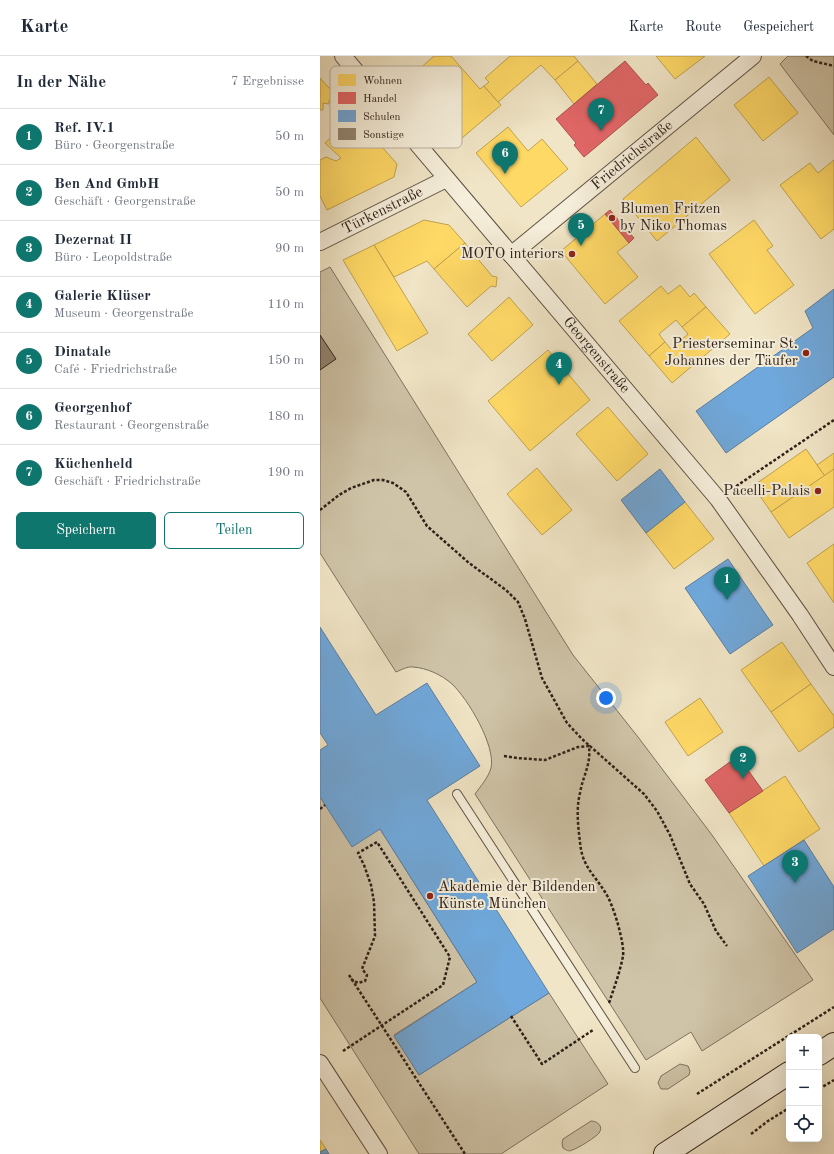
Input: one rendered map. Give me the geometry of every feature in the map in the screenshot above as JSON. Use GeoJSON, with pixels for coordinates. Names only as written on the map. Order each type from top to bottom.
{"type":"FeatureCollection","features":[{"type":"Feature","properties":{"kind":"main road"},"geometry":{"type":"LineString","coordinates":[[822,1052],[834,1044]]}},
{"type":"Feature","properties":{"kind":"main road"},"geometry":{"type":"LineString","coordinates":[[664,1154],[786,1075]]}},
{"type":"Feature","properties":{"kind":"street","name":"Georgenstraße"},"geometry":{"type":"LineString","coordinates":[[343,56],[351,66]]}},
{"type":"Feature","properties":{"kind":"street","name":"Friedrichstraße"},"geometry":{"type":"LineString","coordinates":[[511,255],[753,56]]}},
{"type":"Feature","properties":{"kind":"street","name":"Georgenstraße"},"geometry":{"type":"LineString","coordinates":[[420,148],[718,499],[800,615],[834,667]]}},
{"type":"Feature","properties":{"kind":"street","name":"Türkenstraße"},"geometry":{"type":"LineString","coordinates":[[320,242],[446,179]]}},
{"type":"Feature","properties":{"kind":"street"},"geometry":{"type":"LineString","coordinates":[[320,1063],[379,1154]]}},
{"type":"Feature","properties":{"kind":"lane"},"geometry":{"type":"LineString","coordinates":[[457,794],[634,1068]]}},
{"type":"Feature","properties":{"kind":"path"},"geometry":{"type":"LineString","coordinates":[[806,56],[813,61],[834,66]]}},
{"type":"Feature","properties":{"kind":"path"},"geometry":{"type":"LineString","coordinates":[[718,499],[834,420]]}},
{"type":"Feature","properties":{"kind":"path"},"geometry":{"type":"LineString","coordinates":[[320,510],[343,493],[374,480],[383,480],[393,483],[406,492],[428,526],[470,563],[506,590],[518,602],[525,619],[542,678],[567,723],[589,746],[644,794],[657,812],[670,835],[690,884],[704,904],[716,931],[727,946]]}},
{"type":"Feature","properties":{"kind":"path"},"geometry":{"type":"LineString","coordinates":[[504,756],[545,760],[578,747],[589,746]]}},
{"type":"Feature","properties":{"kind":"path"},"geometry":{"type":"LineString","coordinates":[[511,1016],[542,1064],[605,1022],[623,955],[621,935],[613,909],[607,894],[586,866],[580,842],[577,806],[590,757],[589,746]]}},
{"type":"Feature","properties":{"kind":"path"},"geometry":{"type":"LineString","coordinates":[[320,809],[325,805]]}},
{"type":"Feature","properties":{"kind":"path"},"geometry":{"type":"LineString","coordinates":[[343,1051],[443,985],[450,957],[377,842],[358,853],[371,886],[374,902],[375,936],[362,970],[366,975],[364,981],[358,983],[351,978]]}},
{"type":"Feature","properties":{"kind":"path"},"geometry":{"type":"LineString","coordinates":[[349,975],[465,1154]]}},
{"type":"Feature","properties":{"kind":"path"},"geometry":{"type":"LineString","coordinates":[[696,1094],[834,1007]]}},
{"type":"Feature","properties":{"kind":"path"},"geometry":{"type":"LineString","coordinates":[[822,1088],[834,1080]]}},
{"type":"Feature","properties":{"kind":"path"},"geometry":{"type":"LineString","coordinates":[[751,1134],[786,1110]]}},
{"type":"Feature","properties":{"kind":"shaded area"},"geometry":{"type":"Polygon","coordinates":[[[788,56],[834,56],[834,135],[780,64],[788,56]]]}},
{"type":"Feature","properties":{"kind":"shaded area"},"geometry":{"type":"Polygon","coordinates":[[[330,267],[573,655],[638,737],[712,835],[813,980],[702,1051],[691,1032],[646,1060],[475,794],[490,772],[491,759],[485,736],[466,700],[452,684],[429,670],[411,667],[404,668],[396,672],[320,553],[320,272],[330,267]]]}},
{"type":"Feature","properties":{"kind":"shaded area"},"geometry":{"type":"Polygon","coordinates":[[[320,797],[380,829],[477,982],[394,1035],[419,1075],[549,993],[608,1084],[501,1154],[419,1154],[320,998],[320,797]]]}},
{"type":"Feature","properties":{"kind":"shaded area"},"geometry":{"type":"Polygon","coordinates":[[[680,1064],[688,1066],[690,1071],[689,1075],[668,1089],[661,1089],[658,1083],[661,1076],[680,1064]]]}},
{"type":"Feature","properties":{"kind":"shaded area"},"geometry":{"type":"Polygon","coordinates":[[[591,1121],[599,1124],[601,1128],[597,1135],[571,1151],[563,1148],[563,1139],[591,1121]]]}},
{"type":"Feature","properties":{"kind":"building: Wohnen"},"geometry":{"type":"Polygon","coordinates":[[[434,56],[451,56],[460,66],[423,66],[434,56]]]}},
{"type":"Feature","properties":{"kind":"building: Wohnen"},"geometry":{"type":"Polygon","coordinates":[[[510,56],[574,56],[578,61],[555,80],[541,65],[498,102],[484,86],[489,82],[485,78],[510,56]]]}},
{"type":"Feature","properties":{"kind":"building: Wohnen"},"geometry":{"type":"Polygon","coordinates":[[[656,56],[705,56],[675,79],[656,56]]]}},
{"type":"Feature","properties":{"kind":"building: Wohnen"},"geometry":{"type":"Polygon","coordinates":[[[578,61],[597,84],[574,104],[555,80],[578,61]]]}},
{"type":"Feature","properties":{"kind":"building: Wohnen"},"geometry":{"type":"Polygon","coordinates":[[[462,69],[480,89],[484,86],[501,105],[462,138],[462,69]]]}},
{"type":"Feature","properties":{"kind":"building: Wohnen"},"geometry":{"type":"Polygon","coordinates":[[[769,77],[798,113],[763,141],[734,105],[769,77]]]}},
{"type":"Feature","properties":{"kind":"building: Wohnen"},"geometry":{"type":"Polygon","coordinates":[[[320,78],[330,88],[330,100],[329,104],[323,103],[323,110],[320,110],[320,78]]]}},
{"type":"Feature","properties":{"kind":"building: Wohnen"},"geometry":{"type":"Polygon","coordinates":[[[508,127],[528,151],[542,139],[568,169],[521,207],[476,153],[508,127]]]}},
{"type":"Feature","properties":{"kind":"building: Wohnen"},"geometry":{"type":"Polygon","coordinates":[[[696,137],[730,180],[657,241],[623,199],[696,137]]]}},
{"type":"Feature","properties":{"kind":"building: Wohnen"},"geometry":{"type":"Polygon","coordinates":[[[330,138],[330,148],[325,143],[330,138]]]}},
{"type":"Feature","properties":{"kind":"building: Wohnen"},"geometry":{"type":"Polygon","coordinates":[[[330,148],[383,148],[397,164],[394,177],[327,210],[320,196],[320,160],[326,157],[336,161],[341,158],[330,148]]]}},
{"type":"Feature","properties":{"kind":"building: Wohnen"},"geometry":{"type":"Polygon","coordinates":[[[834,160],[834,229],[821,239],[780,185],[810,163],[818,173],[834,160]]]}},
{"type":"Feature","properties":{"kind":"building: Wohnen"},"geometry":{"type":"Polygon","coordinates":[[[605,214],[629,243],[617,252],[638,277],[605,304],[561,251],[605,214]]]}},
{"type":"Feature","properties":{"kind":"building: Wohnen"},"geometry":{"type":"Polygon","coordinates":[[[424,220],[449,225],[465,243],[434,269],[427,261],[394,277],[374,245],[424,220]]]}},
{"type":"Feature","properties":{"kind":"building: Wohnen"},"geometry":{"type":"Polygon","coordinates":[[[754,220],[773,246],[767,250],[794,285],[755,314],[709,254],[754,220]]]}},
{"type":"Feature","properties":{"kind":"building: Wohnen"},"geometry":{"type":"Polygon","coordinates":[[[465,243],[492,276],[497,277],[496,287],[491,286],[467,307],[434,269],[465,243]]]}},
{"type":"Feature","properties":{"kind":"building: Wohnen"},"geometry":{"type":"Polygon","coordinates":[[[374,245],[428,333],[397,351],[343,260],[374,245]]]}},
{"type":"Feature","properties":{"kind":"building: Wohnen"},"geometry":{"type":"Polygon","coordinates":[[[680,285],[690,297],[694,293],[706,307],[682,327],[676,320],[659,334],[665,342],[649,356],[619,321],[661,286],[668,294],[680,285]]]}},
{"type":"Feature","properties":{"kind":"building: Wohnen"},"geometry":{"type":"Polygon","coordinates":[[[509,297],[533,325],[492,361],[468,334],[509,297]]]}},
{"type":"Feature","properties":{"kind":"building: Wohnen"},"geometry":{"type":"Polygon","coordinates":[[[706,307],[730,334],[672,383],[649,356],[665,342],[671,349],[688,334],[682,327],[706,307]]]}},
{"type":"Feature","properties":{"kind":"building: Wohnen"},"geometry":{"type":"Polygon","coordinates":[[[548,350],[590,400],[530,451],[488,401],[548,350]]]}},
{"type":"Feature","properties":{"kind":"building: Wohnen"},"geometry":{"type":"Polygon","coordinates":[[[608,407],[648,454],[617,481],[576,434],[608,407]]]}},
{"type":"Feature","properties":{"kind":"building: Wohnen"},"geometry":{"type":"Polygon","coordinates":[[[806,449],[825,476],[771,512],[753,486],[806,449]]]}},
{"type":"Feature","properties":{"kind":"building: Wohnen"},"geometry":{"type":"Polygon","coordinates":[[[834,453],[834,469],[825,476],[817,465],[834,453]]]}},
{"type":"Feature","properties":{"kind":"building: Wohnen"},"geometry":{"type":"Polygon","coordinates":[[[537,468],[572,510],[542,535],[507,494],[537,468]]]}},
{"type":"Feature","properties":{"kind":"building: Wohnen","name":"Pacelli-Palais"},"geometry":{"type":"Polygon","coordinates":[[[834,469],[834,507],[789,538],[771,512],[834,469]]]}},
{"type":"Feature","properties":{"kind":"building: Wohnen"},"geometry":{"type":"Polygon","coordinates":[[[685,502],[714,539],[674,569],[646,533],[685,502]]]}},
{"type":"Feature","properties":{"kind":"building: Wohnen"},"geometry":{"type":"Polygon","coordinates":[[[834,544],[834,603],[807,563],[834,544]]]}},
{"type":"Feature","properties":{"kind":"building: Wohnen"},"geometry":{"type":"Polygon","coordinates":[[[782,642],[811,684],[771,712],[741,670],[782,642]]]}},
{"type":"Feature","properties":{"kind":"building: Wohnen"},"geometry":{"type":"Polygon","coordinates":[[[811,684],[834,716],[834,727],[799,752],[771,712],[811,684]]]}},
{"type":"Feature","properties":{"kind":"building: Wohnen"},"geometry":{"type":"Polygon","coordinates":[[[700,698],[723,732],[688,756],[665,722],[700,698]]]}},
{"type":"Feature","properties":{"kind":"building: Wohnen"},"geometry":{"type":"Polygon","coordinates":[[[785,776],[820,829],[764,866],[729,813],[785,776]]]}},
{"type":"Feature","properties":{"kind":"building: Wohnen"},"geometry":{"type":"Polygon","coordinates":[[[320,1140],[326,1149],[320,1152],[320,1140]]]}},
{"type":"Feature","properties":{"kind":"building: Handel"},"geometry":{"type":"Polygon","coordinates":[[[625,61],[646,85],[648,83],[658,95],[584,157],[574,145],[576,143],[556,119],[625,61]]]}},
{"type":"Feature","properties":{"kind":"building: Handel"},"geometry":{"type":"Polygon","coordinates":[[[610,210],[634,238],[629,243],[605,214],[610,210]]]}},
{"type":"Feature","properties":{"kind":"building: Handel"},"geometry":{"type":"Polygon","coordinates":[[[738,756],[763,791],[729,813],[705,780],[738,756]]]}},
{"type":"Feature","properties":{"kind":"building: Schulen","name":"Priesterseminar St. Johannes der Täufer"},"geometry":{"type":"Polygon","coordinates":[[[834,289],[834,377],[726,453],[696,411],[813,328],[805,311],[834,289]]]}},
{"type":"Feature","properties":{"kind":"building: Schulen"},"geometry":{"type":"Polygon","coordinates":[[[660,469],[685,502],[646,533],[621,500],[660,469]]]}},
{"type":"Feature","properties":{"kind":"building: Schulen"},"geometry":{"type":"Polygon","coordinates":[[[728,559],[773,625],[730,654],[685,588],[728,559]]]}},
{"type":"Feature","properties":{"kind":"building: Schulen"},"geometry":{"type":"Polygon","coordinates":[[[320,627],[376,715],[427,683],[480,766],[427,800],[549,993],[419,1075],[394,1036],[477,982],[380,829],[352,847],[320,797],[320,750],[328,745],[320,733],[320,627]]]}},
{"type":"Feature","properties":{"kind":"building: Schulen"},"geometry":{"type":"Polygon","coordinates":[[[804,840],[834,887],[834,929],[797,953],[748,876],[804,840]]]}},
{"type":"Feature","properties":{"kind":"building: Schulen"},"geometry":{"type":"Polygon","coordinates":[[[326,1149],[329,1154],[320,1154],[320,1152],[326,1149]]]}},
{"type":"Feature","properties":{"kind":"building: Sonstige"},"geometry":{"type":"Polygon","coordinates":[[[320,335],[336,359],[320,370],[320,335]]]}},
{"type":"Feature","properties":{"kind":"place","name":"Küchenheld"},"geometry":{"type":"Point","coordinates":[601,131]}},
{"type":"Feature","properties":{"kind":"place","name":"Georgenhof"},"geometry":{"type":"Point","coordinates":[505,174]}},
{"type":"Feature","properties":{"kind":"place","name":"Blumen Fritzen by Niko Thomas"},"geometry":{"type":"Point","coordinates":[612,218]}},
{"type":"Feature","properties":{"kind":"place","name":"Dinatale"},"geometry":{"type":"Point","coordinates":[581,246]}},
{"type":"Feature","properties":{"kind":"place","name":"MOTO interiors"},"geometry":{"type":"Point","coordinates":[572,254]}},
{"type":"Feature","properties":{"kind":"place","name":"Priesterseminar St. Johannes der Täufer"},"geometry":{"type":"Point","coordinates":[806,353]}},
{"type":"Feature","properties":{"kind":"place","name":"Galerie Klüser"},"geometry":{"type":"Point","coordinates":[559,385]}},
{"type":"Feature","properties":{"kind":"place","name":"Pacelli-Palais"},"geometry":{"type":"Point","coordinates":[818,491]}},
{"type":"Feature","properties":{"kind":"place","name":"Ref. IV.1"},"geometry":{"type":"Point","coordinates":[727,600]}},
{"type":"Feature","properties":{"kind":"place","name":"Ben And GmbH"},"geometry":{"type":"Point","coordinates":[743,779]}},
{"type":"Feature","properties":{"kind":"place","name":"Dezernat II"},"geometry":{"type":"Point","coordinates":[795,883]}},
{"type":"Feature","properties":{"kind":"place","name":"Akademie der Bildenden Künste München"},"geometry":{"type":"Point","coordinates":[430,896]}}]}
